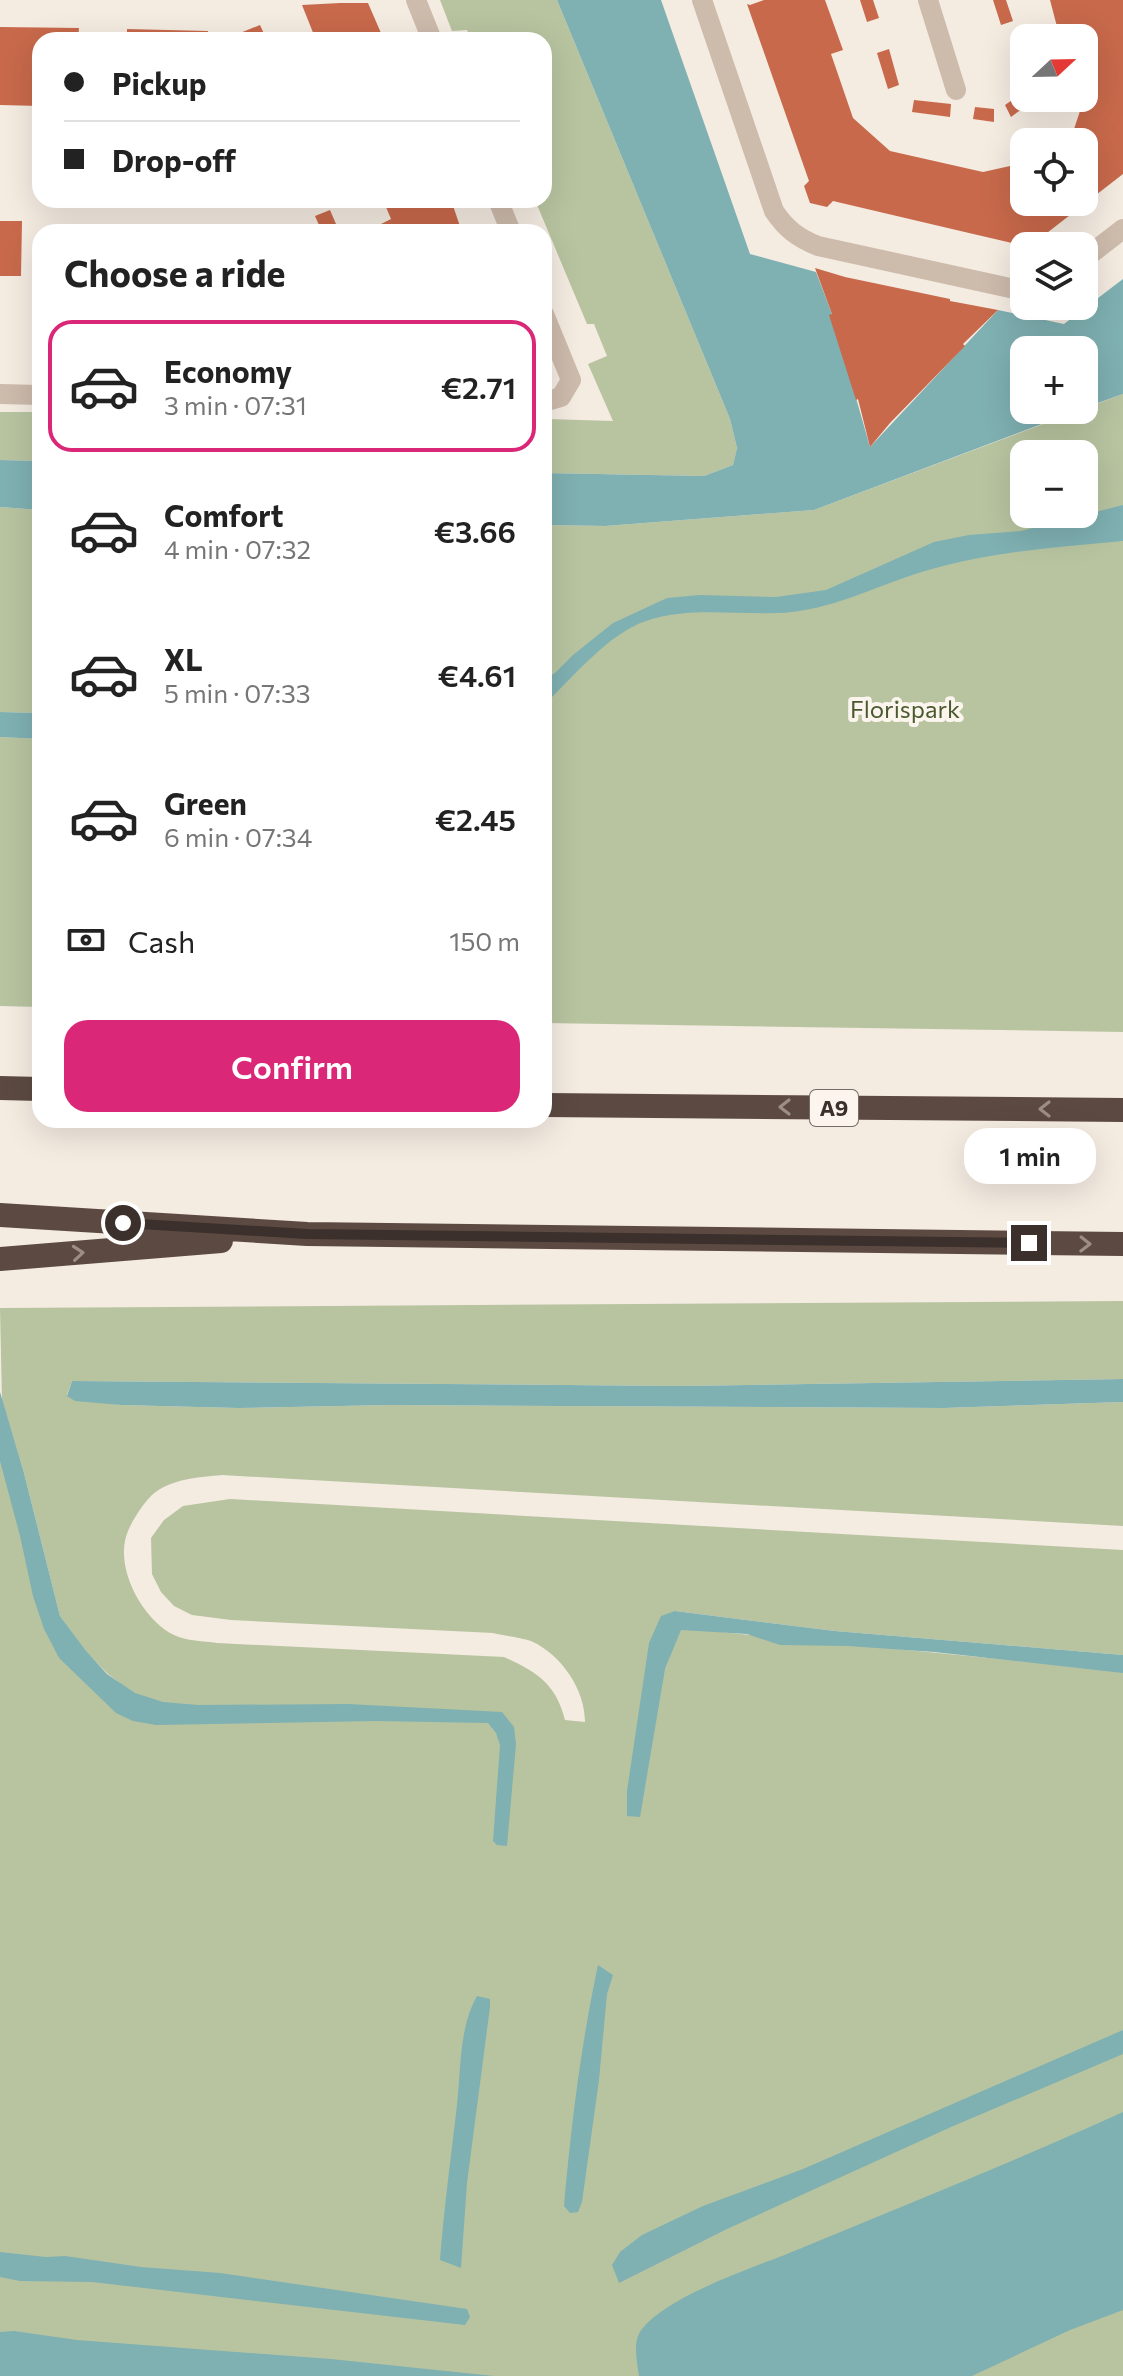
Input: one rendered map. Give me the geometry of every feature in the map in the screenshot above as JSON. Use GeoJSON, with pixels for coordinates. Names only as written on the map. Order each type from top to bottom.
{"type":"FeatureCollection","features":[{"type":"Feature","properties":{"kind":"highway"},"geometry":{"type":"LineString","coordinates":[[0,1088],[32,1089]]}},
{"type":"Feature","properties":{"kind":"highway","name":"A9"},"geometry":{"type":"LineString","coordinates":[[552,1105],[1123,1110]]}},
{"type":"Feature","properties":{"kind":"highway"},"geometry":{"type":"LineString","coordinates":[[0,1215],[307,1234],[1123,1244]]}},
{"type":"Feature","properties":{"kind":"highway"},"geometry":{"type":"LineString","coordinates":[[0,1259],[307,1234]]}},
{"type":"Feature","properties":{"kind":"street"},"geometry":{"type":"LineString","coordinates":[[416,0],[429,32]]}},
{"type":"Feature","properties":{"kind":"street"},"geometry":{"type":"LineString","coordinates":[[928,0],[956,90]]}},
{"type":"Feature","properties":{"kind":"street"},"geometry":{"type":"LineString","coordinates":[[709,2],[774,211],[784,226],[800,239],[818,246],[1010,288]]}},
{"type":"Feature","properties":{"kind":"street"},"geometry":{"type":"LineString","coordinates":[[1098,248],[1123,229]]}},
{"type":"Feature","properties":{"kind":"street"},"geometry":{"type":"LineString","coordinates":[[552,334],[571,380],[553,400]]}},
{"type":"Feature","properties":{"kind":"street"},"geometry":{"type":"LineString","coordinates":[[0,394],[32,395]]}},
{"type":"Feature","properties":{"kind":"green space"},"geometry":{"type":"Polygon","coordinates":[[[440,0],[557,0],[730,419],[737,448],[733,465],[704,476],[552,473],[552,419],[613,421],[588,364],[607,356],[594,324],[587,324],[552,241],[552,224],[545,224],[538,208],[552,208],[552,32],[452,31],[440,0]]]}},
{"type":"Feature","properties":{"kind":"green space","name":"Florispark"},"geometry":{"type":"Polygon","coordinates":[[[1123,394],[1123,1032],[552,1023],[552,525],[605,526],[814,510],[1043,424],[1098,424],[1098,403],[1123,394]]]}},
{"type":"Feature","properties":{"kind":"green space"},"geometry":{"type":"Polygon","coordinates":[[[0,412],[32,412],[32,461],[0,460],[0,412]]]}},
{"type":"Feature","properties":{"kind":"green space"},"geometry":{"type":"Polygon","coordinates":[[[0,507],[32,509],[32,713],[0,712],[0,507]]]}},
{"type":"Feature","properties":{"kind":"green space"},"geometry":{"type":"Polygon","coordinates":[[[0,737],[32,739],[32,1007],[0,1006],[0,737]]]}},
{"type":"Feature","properties":{"kind":"green space"},"geometry":{"type":"Polygon","coordinates":[[[1123,1301],[1123,1379],[680,1386],[72,1381],[67,1395],[121,1405],[238,1408],[389,1405],[944,1408],[1123,1402],[1123,1526],[222,1475],[185,1480],[159,1490],[135,1517],[128,1531],[124,1560],[133,1590],[141,1604],[162,1627],[179,1637],[217,1643],[504,1657],[544,1681],[556,1697],[565,1720],[585,1722],[581,1698],[570,1675],[553,1655],[531,1641],[493,1633],[231,1620],[192,1615],[174,1606],[161,1592],[152,1574],[151,1538],[164,1520],[183,1506],[230,1499],[1123,1550],[1123,1655],[835,1631],[675,1611],[665,1669],[680,1630],[700,1630],[1123,1671],[1123,2376],[0,2376],[0,1429],[59,1658],[120,1683],[86,1652],[60,1616],[24,1473],[2,1401],[0,1308],[1123,1301]]]}},
{"type":"Feature","properties":{"kind":"water"},"geometry":{"type":"Polygon","coordinates":[[[557,0],[661,0],[750,254],[816,272],[832,314],[870,447],[998,310],[1010,313],[1010,320],[1045,320],[1064,324],[1069,320],[1098,320],[1098,298],[1123,279],[1123,394],[1098,403],[1098,336],[1010,336],[1010,424],[1042,424],[814,510],[605,526],[552,525],[552,473],[704,476],[733,465],[737,448],[730,419],[557,0]]]}},
{"type":"Feature","properties":{"kind":"water"},"geometry":{"type":"Polygon","coordinates":[[[0,460],[32,461],[32,509],[0,507],[0,460]]]}},
{"type":"Feature","properties":{"kind":"water"},"geometry":{"type":"Polygon","coordinates":[[[1123,505],[1123,541],[974,559],[925,571],[843,600],[792,612],[700,612],[646,621],[618,635],[552,697],[552,675],[573,655],[613,623],[667,598],[700,595],[776,597],[826,590],[934,542],[1033,528],[1098,528],[1098,511],[1123,505]]]}},
{"type":"Feature","properties":{"kind":"water"},"geometry":{"type":"Polygon","coordinates":[[[0,712],[32,713],[32,739],[0,737],[0,712]]]}},
{"type":"Feature","properties":{"kind":"water"},"geometry":{"type":"Polygon","coordinates":[[[1123,1379],[1123,1402],[944,1408],[389,1405],[238,1408],[121,1405],[75,1401],[67,1396],[72,1381],[680,1386],[1123,1379]]]}},
{"type":"Feature","properties":{"kind":"water"},"geometry":{"type":"Polygon","coordinates":[[[0,1392],[60,1616],[107,1674],[135,1693],[163,1702],[198,1705],[348,1704],[502,1712],[514,1727],[516,1744],[507,1846],[497,1845],[493,1841],[500,1745],[488,1723],[376,1721],[156,1725],[133,1721],[116,1713],[59,1658],[44,1629],[0,1461],[0,1392]]]}},
{"type":"Feature","properties":{"kind":"water"},"geometry":{"type":"Polygon","coordinates":[[[675,1611],[835,1631],[1123,1655],[1123,1673],[934,1652],[780,1645],[747,1634],[681,1630],[665,1669],[640,1817],[627,1816],[627,1791],[649,1643],[661,1616],[675,1611]]]}},
{"type":"Feature","properties":{"kind":"water"},"geometry":{"type":"Polygon","coordinates":[[[598,1965],[613,1975],[607,1994],[582,2202],[578,2212],[570,2213],[564,2206],[570,2145],[598,1965]]]}},
{"type":"Feature","properties":{"kind":"water"},"geometry":{"type":"Polygon","coordinates":[[[477,1996],[490,1999],[490,2007],[467,2183],[461,2268],[440,2260],[462,2049],[467,2021],[477,1996]]]}},
{"type":"Feature","properties":{"kind":"water"},"geometry":{"type":"Polygon","coordinates":[[[1123,2030],[1123,2054],[951,2127],[727,2229],[619,2283],[612,2265],[620,2252],[642,2235],[703,2206],[803,2169],[1123,2030]]]}},
{"type":"Feature","properties":{"kind":"water"},"geometry":{"type":"Polygon","coordinates":[[[1123,2112],[1123,2310],[1070,2330],[972,2376],[639,2376],[636,2351],[642,2329],[655,2316],[694,2292],[1123,2112]]]}},
{"type":"Feature","properties":{"kind":"water"},"geometry":{"type":"Polygon","coordinates":[[[0,2252],[220,2273],[467,2309],[470,2317],[465,2325],[92,2282],[20,2281],[0,2277],[0,2252]]]}},
{"type":"Feature","properties":{"kind":"water"},"geometry":{"type":"Polygon","coordinates":[[[14,2331],[77,2340],[331,2359],[494,2376],[0,2376],[0,2332],[14,2331]]]}},
{"type":"Feature","properties":{"kind":"building"},"geometry":{"type":"Polygon","coordinates":[[[764,0],[825,0],[843,50],[831,54],[853,118],[890,151],[983,172],[1010,166],[1010,216],[1069,216],[1048,232],[1010,232],[1010,243],[833,201],[827,207],[810,203],[804,186],[809,181],[747,4],[764,0]]]}},
{"type":"Feature","properties":{"kind":"building"},"geometry":{"type":"Polygon","coordinates":[[[860,0],[873,0],[879,18],[867,22],[860,0]]]}},
{"type":"Feature","properties":{"kind":"building"},"geometry":{"type":"Polygon","coordinates":[[[993,0],[1006,0],[1013,21],[1001,25],[993,0]]]}},
{"type":"Feature","properties":{"kind":"building"},"geometry":{"type":"Polygon","coordinates":[[[1050,0],[1123,0],[1123,174],[1098,193],[1098,128],[1074,128],[1080,112],[1098,112],[1098,24],[1056,24],[1050,0]]]}},
{"type":"Feature","properties":{"kind":"building"},"geometry":{"type":"Polygon","coordinates":[[[368,3],[381,32],[313,32],[302,5],[368,3]]]}},
{"type":"Feature","properties":{"kind":"building"},"geometry":{"type":"Polygon","coordinates":[[[260,25],[263,32],[242,32],[260,25]]]}},
{"type":"Feature","properties":{"kind":"building"},"geometry":{"type":"Polygon","coordinates":[[[0,27],[79,28],[79,32],[32,32],[32,106],[0,105],[0,27]]]}},
{"type":"Feature","properties":{"kind":"building"},"geometry":{"type":"Polygon","coordinates":[[[127,29],[208,31],[208,32],[127,32],[127,29]]]}},
{"type":"Feature","properties":{"kind":"building"},"geometry":{"type":"Polygon","coordinates":[[[889,49],[899,85],[888,89],[877,53],[889,49]]]}},
{"type":"Feature","properties":{"kind":"building"},"geometry":{"type":"Polygon","coordinates":[[[914,100],[951,104],[950,117],[912,112],[914,100]]]}},
{"type":"Feature","properties":{"kind":"building"},"geometry":{"type":"Polygon","coordinates":[[[1010,102],[1010,112],[1018,112],[1011,117],[1005,105],[1010,102]]]}},
{"type":"Feature","properties":{"kind":"building"},"geometry":{"type":"Polygon","coordinates":[[[975,107],[994,109],[994,122],[973,119],[975,107]]]}},
{"type":"Feature","properties":{"kind":"building"},"geometry":{"type":"Polygon","coordinates":[[[386,208],[454,208],[459,224],[381,224],[391,219],[386,208]]]}},
{"type":"Feature","properties":{"kind":"building"},"geometry":{"type":"Polygon","coordinates":[[[330,210],[336,224],[318,224],[315,216],[330,210]]]}},
{"type":"Feature","properties":{"kind":"building"},"geometry":{"type":"Polygon","coordinates":[[[0,221],[22,221],[21,276],[0,276],[0,221]]]}},
{"type":"Feature","properties":{"kind":"building"},"geometry":{"type":"Polygon","coordinates":[[[815,268],[998,310],[870,447],[858,399],[829,315],[832,314],[815,268]]]}},
{"type":"Feature","properties":{"kind":"route"},"geometry":{"type":"LineString","coordinates":[[123,1223],[307,1234],[1029,1243]]}}]}
